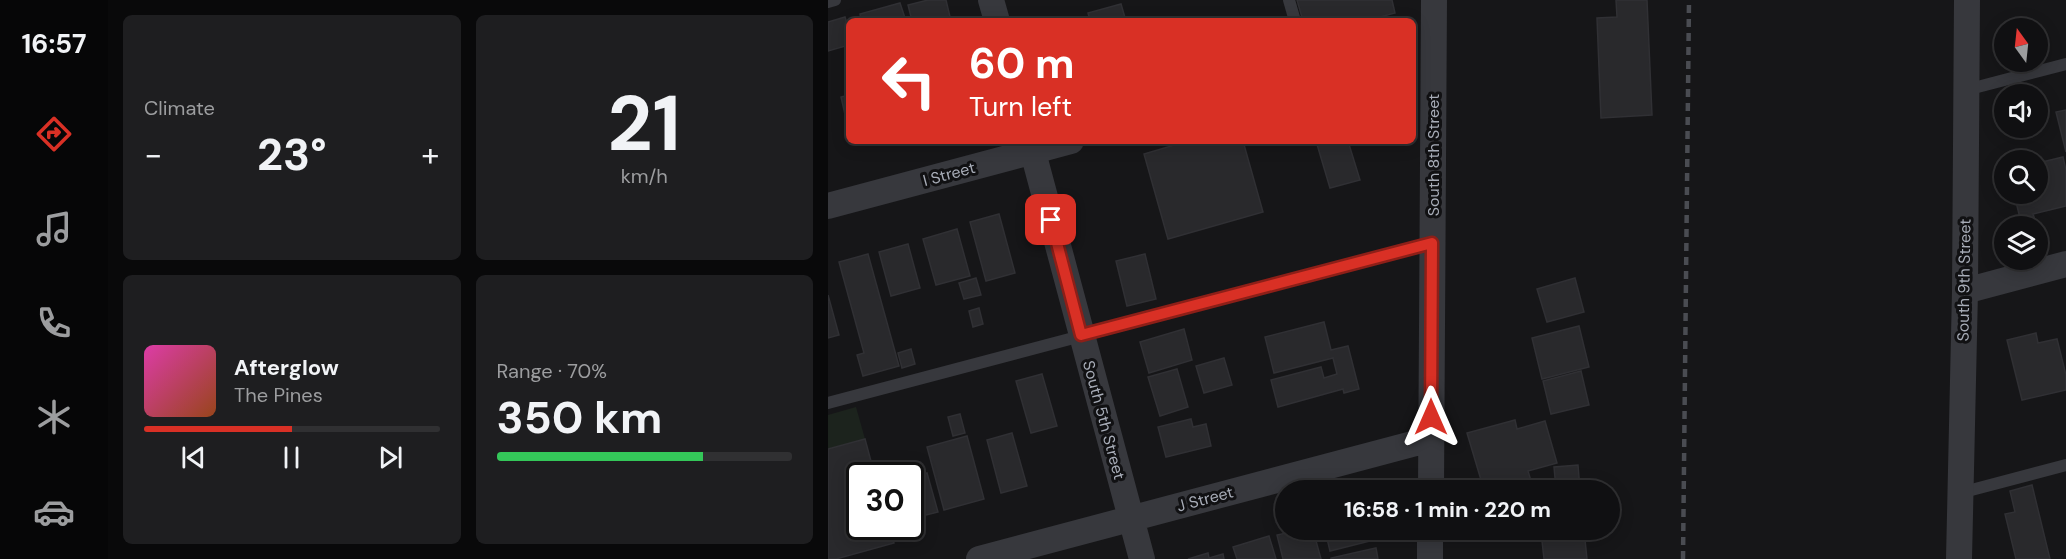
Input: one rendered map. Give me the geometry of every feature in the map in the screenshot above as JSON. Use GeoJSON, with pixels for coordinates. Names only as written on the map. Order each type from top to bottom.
{"type":"FeatureCollection","features":[{"type":"Feature","properties":{"kind":"street"},"geometry":{"type":"LineString","coordinates":[[991,0],[996,18]]}},
{"type":"Feature","properties":{"kind":"street","name":"South 8th Street"},"geometry":{"type":"LineString","coordinates":[[1431,480],[1432,243],[1423,46],[1434,0]]}},
{"type":"Feature","properties":{"kind":"street","name":"South 9th Street"},"geometry":{"type":"LineString","coordinates":[[1959,559],[1965,291],[1966,0]]}},
{"type":"Feature","properties":{"kind":"street","name":"I Street"},"geometry":{"type":"LineString","coordinates":[[828,206],[1031,146],[1047,144]]}},
{"type":"Feature","properties":{"kind":"street","name":"South 5th Street"},"geometry":{"type":"LineString","coordinates":[[1031,146],[1142,559]]}},
{"type":"Feature","properties":{"kind":"street"},"geometry":{"type":"LineString","coordinates":[[1965,291],[2066,264]]}},
{"type":"Feature","properties":{"kind":"street","name":"J Street"},"geometry":{"type":"LineString","coordinates":[[980,559],[1431,438]]}},
{"type":"Feature","properties":{"kind":"street"},"geometry":{"type":"LineString","coordinates":[[1430,540],[1430,559]]}},
{"type":"Feature","properties":{"kind":"lane"},"geometry":{"type":"LineString","coordinates":[[828,2],[835,0]]}},
{"type":"Feature","properties":{"kind":"lane"},"geometry":{"type":"LineString","coordinates":[[1289,0],[1294,18]]}},
{"type":"Feature","properties":{"kind":"lane"},"geometry":{"type":"LineString","coordinates":[[1966,90],[2066,64]]}},
{"type":"Feature","properties":{"kind":"lane"},"geometry":{"type":"LineString","coordinates":[[828,404],[1432,243]]}},
{"type":"Feature","properties":{"kind":"lane"},"geometry":{"type":"LineString","coordinates":[[1960,494],[2066,465]]}},
{"type":"Feature","properties":{"kind":"shaded area"},"geometry":{"type":"Polygon","coordinates":[[[856,407],[865,439],[828,449],[828,415],[856,407]]]}},
{"type":"Feature","properties":{"kind":"building"},"geometry":{"type":"Polygon","coordinates":[[[928,0],[946,0],[950,18],[911,18],[908,5],[928,0]]]}},
{"type":"Feature","properties":{"kind":"building"},"geometry":{"type":"Polygon","coordinates":[[[1297,0],[1392,0],[1395,13],[1376,18],[1302,18],[1297,0]]]}},
{"type":"Feature","properties":{"kind":"building"},"geometry":{"type":"Polygon","coordinates":[[[1616,0],[1647,0],[1652,115],[1601,118],[1597,18],[1617,17],[1616,0]]]}},
{"type":"Feature","properties":{"kind":"building"},"geometry":{"type":"Polygon","coordinates":[[[900,3],[905,18],[861,18],[860,14],[900,3]]]}},
{"type":"Feature","properties":{"kind":"building"},"geometry":{"type":"Polygon","coordinates":[[[1121,4],[1125,18],[1089,18],[1088,13],[1121,4]]]}},
{"type":"Feature","properties":{"kind":"building"},"geometry":{"type":"Polygon","coordinates":[[[845,17],[846,46],[828,51],[828,22],[845,17]]]}},
{"type":"Feature","properties":{"kind":"building"},"geometry":{"type":"Polygon","coordinates":[[[846,96],[846,119],[841,97],[846,96]]]}},
{"type":"Feature","properties":{"kind":"building"},"geometry":{"type":"Polygon","coordinates":[[[2066,110],[2066,152],[2056,112],[2066,110]]]}},
{"type":"Feature","properties":{"kind":"building"},"geometry":{"type":"Polygon","coordinates":[[[1178,144],[1244,144],[1263,212],[1168,239],[1144,154],[1178,144]]]}},
{"type":"Feature","properties":{"kind":"building"},"geometry":{"type":"Polygon","coordinates":[[[1317,144],[1349,144],[1360,180],[1330,188],[1317,144]]]}},
{"type":"Feature","properties":{"kind":"building"},"geometry":{"type":"Polygon","coordinates":[[[2063,157],[2066,170],[2066,206],[2033,214],[2034,216],[2020,216],[2016,204],[2048,204],[2048,161],[2063,157]]]}},
{"type":"Feature","properties":{"kind":"building"},"geometry":{"type":"Polygon","coordinates":[[[999,214],[1015,273],[986,281],[970,222],[999,214]]]}},
{"type":"Feature","properties":{"kind":"building"},"geometry":{"type":"Polygon","coordinates":[[[957,229],[970,276],[936,285],[923,239],[957,229]]]}},
{"type":"Feature","properties":{"kind":"building"},"geometry":{"type":"Polygon","coordinates":[[[908,244],[920,288],[891,296],[879,252],[908,244]]]}},
{"type":"Feature","properties":{"kind":"building"},"geometry":{"type":"Polygon","coordinates":[[[868,254],[899,366],[863,376],[857,355],[864,353],[839,262],[868,254]]]}},
{"type":"Feature","properties":{"kind":"building"},"geometry":{"type":"Polygon","coordinates":[[[1145,254],[1156,299],[1127,306],[1116,261],[1145,254]]]}},
{"type":"Feature","properties":{"kind":"building"},"geometry":{"type":"Polygon","coordinates":[[[976,278],[981,295],[964,299],[959,283],[976,278]]]}},
{"type":"Feature","properties":{"kind":"building"},"geometry":{"type":"Polygon","coordinates":[[[1575,278],[1584,312],[1547,322],[1537,289],[1575,278]]]}},
{"type":"Feature","properties":{"kind":"building"},"geometry":{"type":"Polygon","coordinates":[[[828,295],[839,335],[828,338],[828,295]]]}},
{"type":"Feature","properties":{"kind":"building"},"geometry":{"type":"Polygon","coordinates":[[[979,308],[983,324],[973,327],[969,311],[979,308]]]}},
{"type":"Feature","properties":{"kind":"building"},"geometry":{"type":"Polygon","coordinates":[[[1324,322],[1331,350],[1348,346],[1359,389],[1344,393],[1343,389],[1278,407],[1271,380],[1321,367],[1324,378],[1337,374],[1333,358],[1274,373],[1265,337],[1324,322]]]}},
{"type":"Feature","properties":{"kind":"building"},"geometry":{"type":"Polygon","coordinates":[[[1579,326],[1589,367],[1542,379],[1532,338],[1579,326]]]}},
{"type":"Feature","properties":{"kind":"building"},"geometry":{"type":"Polygon","coordinates":[[[1184,329],[1192,360],[1149,373],[1140,342],[1184,329]]]}},
{"type":"Feature","properties":{"kind":"building"},"geometry":{"type":"Polygon","coordinates":[[[2036,333],[2038,343],[2057,339],[2066,375],[2066,390],[2022,400],[2007,340],[2036,333]]]}},
{"type":"Feature","properties":{"kind":"building"},"geometry":{"type":"Polygon","coordinates":[[[911,349],[915,364],[902,368],[898,353],[911,349]]]}},
{"type":"Feature","properties":{"kind":"building"},"geometry":{"type":"Polygon","coordinates":[[[1224,358],[1232,385],[1204,393],[1196,366],[1224,358]]]}},
{"type":"Feature","properties":{"kind":"building"},"geometry":{"type":"Polygon","coordinates":[[[1177,369],[1188,407],[1160,416],[1148,377],[1177,369]]]}},
{"type":"Feature","properties":{"kind":"building"},"geometry":{"type":"Polygon","coordinates":[[[1581,371],[1589,405],[1551,414],[1543,381],[1581,371]]]}},
{"type":"Feature","properties":{"kind":"building"},"geometry":{"type":"Polygon","coordinates":[[[1042,374],[1057,426],[1031,433],[1016,381],[1042,374]]]}},
{"type":"Feature","properties":{"kind":"building"},"geometry":{"type":"Polygon","coordinates":[[[960,414],[965,433],[953,436],[948,417],[960,414]]]}},
{"type":"Feature","properties":{"kind":"building"},"geometry":{"type":"Polygon","coordinates":[[[1191,419],[1193,427],[1206,424],[1211,446],[1166,457],[1158,427],[1191,419]]]}},
{"type":"Feature","properties":{"kind":"building"},"geometry":{"type":"Polygon","coordinates":[[[1515,420],[1517,429],[1545,421],[1557,463],[1528,471],[1531,480],[1481,480],[1467,433],[1515,420]]]}},
{"type":"Feature","properties":{"kind":"building"},"geometry":{"type":"Polygon","coordinates":[[[1012,433],[1027,486],[1001,493],[987,440],[1012,433]]]}},
{"type":"Feature","properties":{"kind":"building"},"geometry":{"type":"Polygon","coordinates":[[[967,436],[984,499],[944,510],[927,447],[967,436]]]}},
{"type":"Feature","properties":{"kind":"building"},"geometry":{"type":"Polygon","coordinates":[[[865,439],[871,462],[846,462],[846,540],[893,540],[894,543],[836,559],[828,559],[828,449],[865,439]]]}},
{"type":"Feature","properties":{"kind":"building"},"geometry":{"type":"Polygon","coordinates":[[[1578,465],[1579,480],[1555,480],[1554,467],[1578,465]]]}},
{"type":"Feature","properties":{"kind":"building"},"geometry":{"type":"Polygon","coordinates":[[[927,473],[938,512],[924,516],[924,474],[927,473]]]}},
{"type":"Feature","properties":{"kind":"building"},"geometry":{"type":"Polygon","coordinates":[[[2032,485],[2050,559],[2016,559],[2005,514],[2015,512],[2010,491],[2032,485]]]}},
{"type":"Feature","properties":{"kind":"building"},"geometry":{"type":"Polygon","coordinates":[[[1269,536],[1276,559],[1237,559],[1233,547],[1269,536]]]}},
{"type":"Feature","properties":{"kind":"building"},"geometry":{"type":"Polygon","coordinates":[[[1278,540],[1316,540],[1321,559],[1283,559],[1278,540]]]}},
{"type":"Feature","properties":{"kind":"building"},"geometry":{"type":"Polygon","coordinates":[[[1327,540],[1374,540],[1330,551],[1327,540]]]}},
{"type":"Feature","properties":{"kind":"building"},"geometry":{"type":"Polygon","coordinates":[[[1542,540],[1585,540],[1587,559],[1544,559],[1542,540]]]}},
{"type":"Feature","properties":{"kind":"building"},"geometry":{"type":"Polygon","coordinates":[[[1376,548],[1378,559],[1331,559],[1331,558],[1376,548]]]}},
{"type":"Feature","properties":{"kind":"building"},"geometry":{"type":"Polygon","coordinates":[[[1208,553],[1209,558],[1223,554],[1224,559],[1188,559],[1208,553]]]}},
{"type":"Feature","properties":{"kind":"railway"},"geometry":{"type":"LineString","coordinates":[[1683,559],[1689,0]]}},
{"type":"Feature","properties":{"kind":"route"},"geometry":{"type":"LineString","coordinates":[[1051,220],[1081,335],[1432,243],[1431,417]]}}]}
